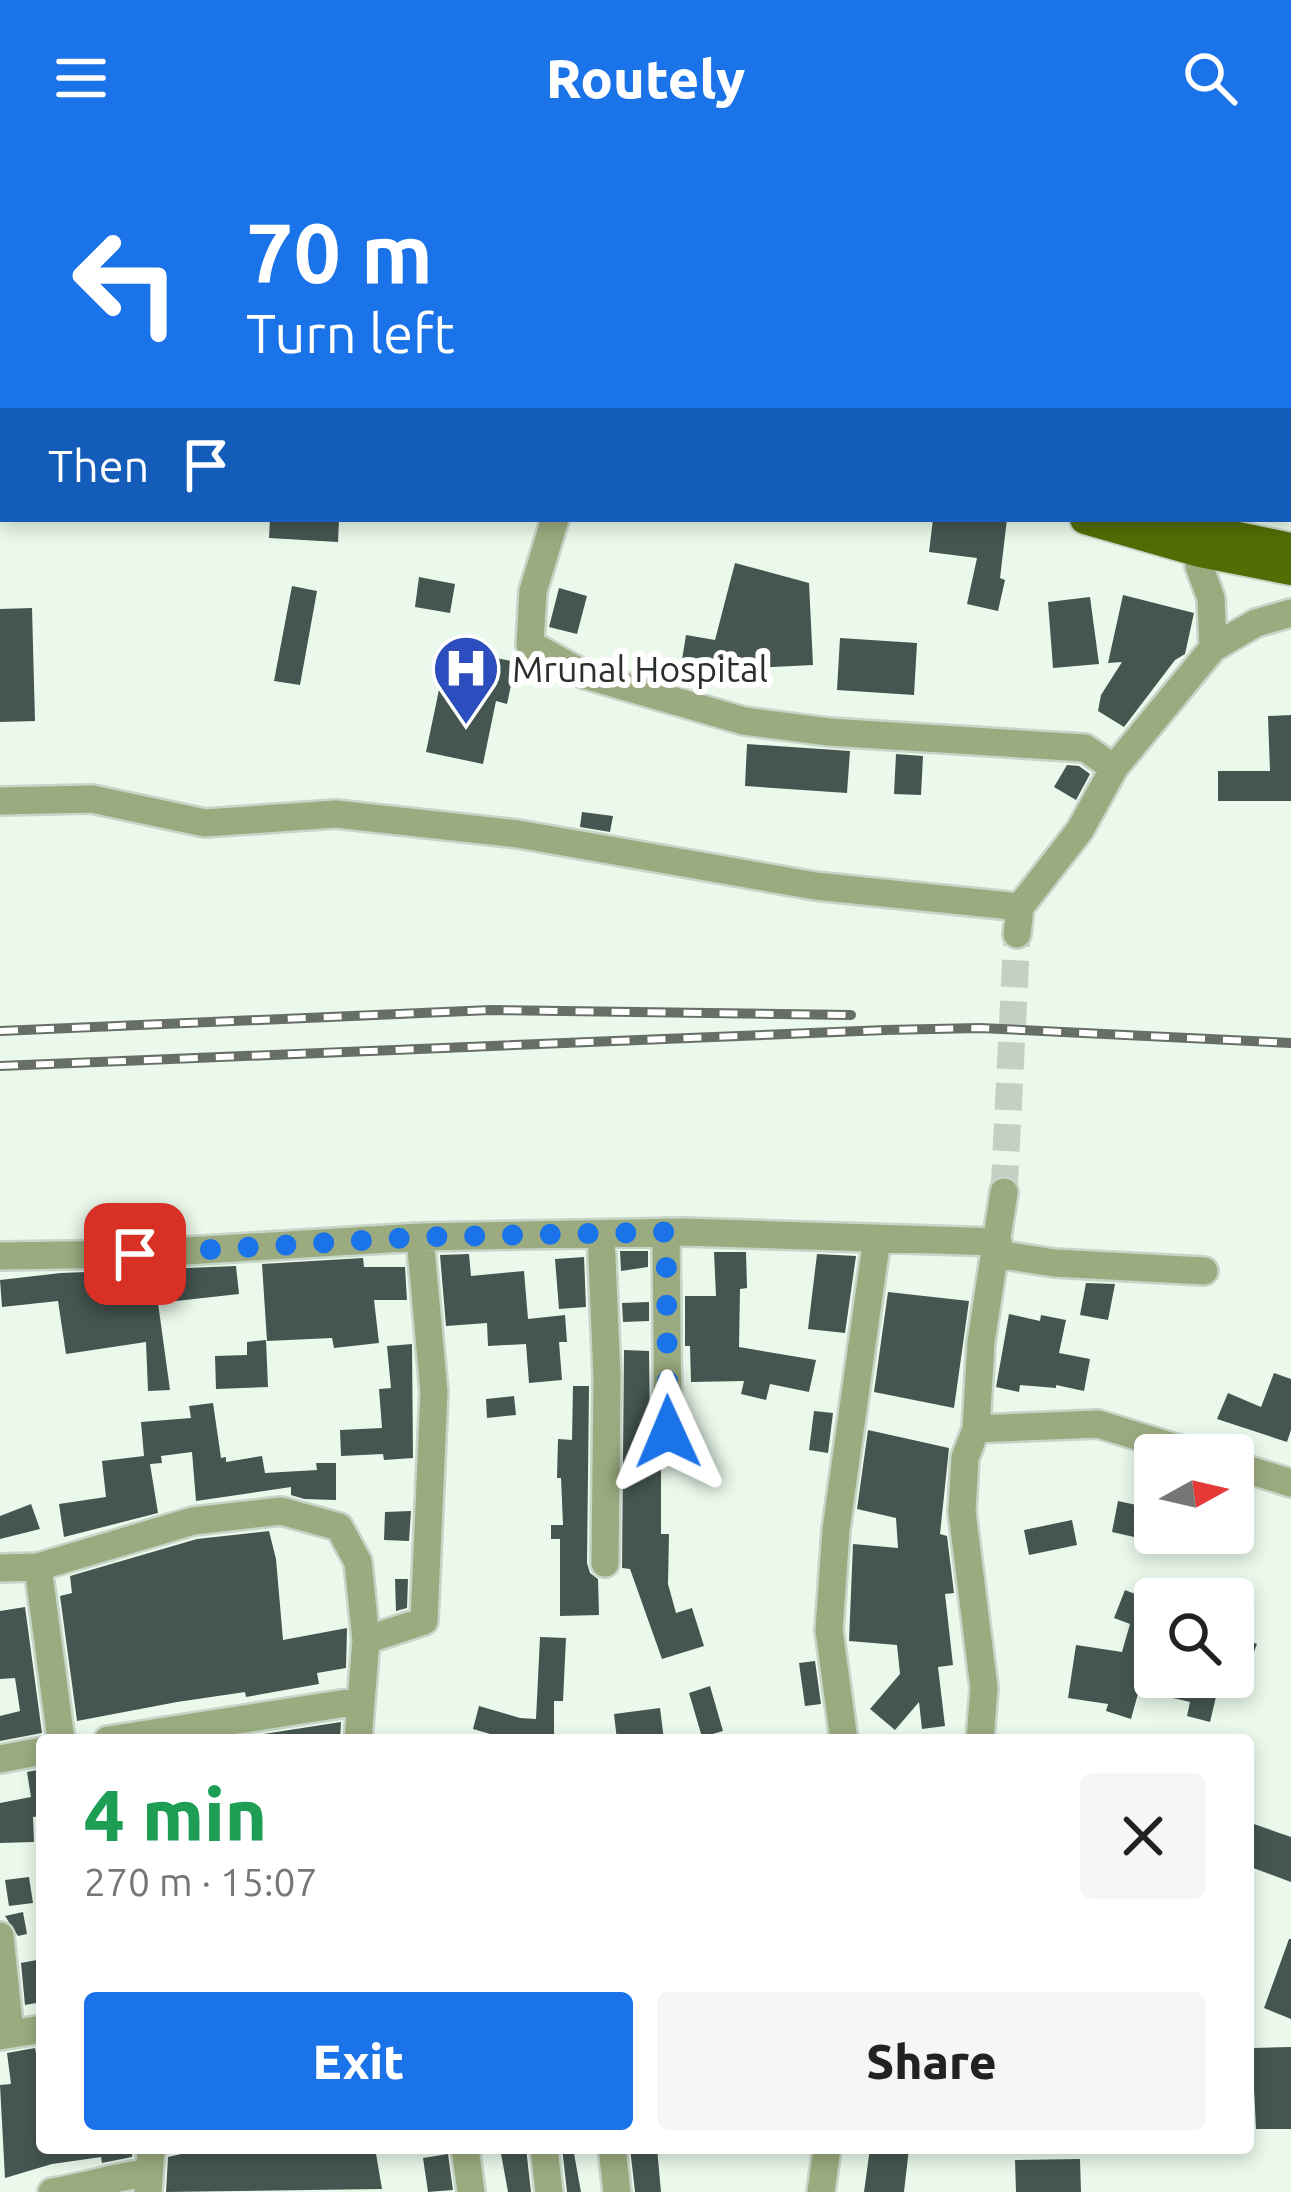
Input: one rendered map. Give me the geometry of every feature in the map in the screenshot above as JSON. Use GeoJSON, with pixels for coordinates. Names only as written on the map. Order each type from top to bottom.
{"type":"FeatureCollection","features":[{"type":"Feature","properties":{"kind":"main road"},"geometry":{"type":"LineString","coordinates":[[1138,523],[1291,548]]}},
{"type":"Feature","properties":{"kind":"main road"},"geometry":{"type":"LineString","coordinates":[[1201,534],[1291,570]]}},
{"type":"Feature","properties":{"kind":"street"},"geometry":{"type":"LineString","coordinates":[[554,522],[532,591],[530,644],[585,675],[744,721],[829,732],[1085,748],[1114,768]]}},
{"type":"Feature","properties":{"kind":"street"},"geometry":{"type":"LineString","coordinates":[[1201,534],[1199,566],[1211,598],[1213,648]]}},
{"type":"Feature","properties":{"kind":"street"},"geometry":{"type":"LineString","coordinates":[[0,801],[92,799],[205,823],[336,814],[518,834],[1018,920],[1080,830],[1114,768],[1213,648],[1256,623],[1291,613]]}},
{"type":"Feature","properties":{"kind":"street"},"geometry":{"type":"LineString","coordinates":[[980,1734],[984,1688],[962,1512],[965,1458],[976,1429],[981,1342],[1004,1192]]}},
{"type":"Feature","properties":{"kind":"street"},"geometry":{"type":"LineString","coordinates":[[0,1256],[135,1254],[420,1237],[666,1232],[877,1238],[998,1248],[1054,1263],[1204,1270]]}},
{"type":"Feature","properties":{"kind":"street"},"geometry":{"type":"LineString","coordinates":[[666,1232],[668,1432]]}},
{"type":"Feature","properties":{"kind":"street"},"geometry":{"type":"LineString","coordinates":[[601,1234],[608,1378],[604,1563]]}},
{"type":"Feature","properties":{"kind":"street"},"geometry":{"type":"LineString","coordinates":[[365,1640],[424,1621],[434,1392],[420,1237]]}},
{"type":"Feature","properties":{"kind":"street"},"geometry":{"type":"LineString","coordinates":[[843,1734],[829,1630],[836,1530],[877,1238]]}},
{"type":"Feature","properties":{"kind":"street"},"geometry":{"type":"LineString","coordinates":[[976,1429],[1098,1424],[1134,1435]]}},
{"type":"Feature","properties":{"kind":"street"},"geometry":{"type":"LineString","coordinates":[[1254,1472],[1291,1483]]}},
{"type":"Feature","properties":{"kind":"street"},"geometry":{"type":"LineString","coordinates":[[0,1568],[38,1567],[193,1521],[281,1511],[339,1527],[358,1562],[365,1640],[358,1734]]}},
{"type":"Feature","properties":{"kind":"street"},"geometry":{"type":"LineString","coordinates":[[38,1567],[60,1734]]}},
{"type":"Feature","properties":{"kind":"street"},"geometry":{"type":"LineString","coordinates":[[147,1734],[360,1701]]}},
{"type":"Feature","properties":{"kind":"street"},"geometry":{"type":"LineString","coordinates":[[0,1759],[36,1752]]}},
{"type":"Feature","properties":{"kind":"street"},"geometry":{"type":"LineString","coordinates":[[0,1936],[5,2036],[36,2030]]}},
{"type":"Feature","properties":{"kind":"street"},"geometry":{"type":"LineString","coordinates":[[466,2154],[471,2192]]}},
{"type":"Feature","properties":{"kind":"street"},"geometry":{"type":"LineString","coordinates":[[545,2154],[549,2192]]}},
{"type":"Feature","properties":{"kind":"street"},"geometry":{"type":"LineString","coordinates":[[613,2154],[617,2192]]}},
{"type":"Feature","properties":{"kind":"street"},"geometry":{"type":"LineString","coordinates":[[821,2192],[826,2154]]}},
{"type":"Feature","properties":{"kind":"street"},"geometry":{"type":"LineString","coordinates":[[52,2192],[148,2171]]}},
{"type":"Feature","properties":{"kind":"building"},"geometry":{"type":"Polygon","coordinates":[[[270,522],[339,522],[338,542],[269,538],[270,522]]]}},
{"type":"Feature","properties":{"kind":"building"},"geometry":{"type":"Polygon","coordinates":[[[933,522],[1007,522],[1000,578],[1005,580],[998,611],[967,604],[977,558],[929,552],[933,522]]]}},
{"type":"Feature","properties":{"kind":"building"},"geometry":{"type":"Polygon","coordinates":[[[735,563],[809,583],[813,665],[707,670],[681,666],[686,635],[715,640],[735,563]]]}},
{"type":"Feature","properties":{"kind":"building"},"geometry":{"type":"Polygon","coordinates":[[[419,577],[455,584],[450,613],[415,607],[419,577]]]}},
{"type":"Feature","properties":{"kind":"building"},"geometry":{"type":"Polygon","coordinates":[[[292,586],[317,591],[300,685],[274,681],[292,586]]]}},
{"type":"Feature","properties":{"kind":"building"},"geometry":{"type":"Polygon","coordinates":[[[559,588],[587,596],[577,634],[549,627],[559,588]]]}},
{"type":"Feature","properties":{"kind":"building"},"geometry":{"type":"Polygon","coordinates":[[[1123,595],[1194,613],[1185,654],[1175,660],[1124,727],[1098,711],[1101,695],[1122,662],[1108,663],[1123,595]]]}},
{"type":"Feature","properties":{"kind":"building"},"geometry":{"type":"Polygon","coordinates":[[[1090,597],[1099,664],[1053,668],[1048,602],[1090,597]]]}},
{"type":"Feature","properties":{"kind":"building"},"geometry":{"type":"Polygon","coordinates":[[[32,608],[35,721],[0,722],[0,609],[32,608]]]}},
{"type":"Feature","properties":{"kind":"building"},"geometry":{"type":"Polygon","coordinates":[[[840,638],[917,643],[914,695],[837,690],[840,638]]]}},
{"type":"Feature","properties":{"kind":"building"},"geometry":{"type":"Polygon","coordinates":[[[467,652],[516,662],[507,704],[496,701],[483,764],[426,752],[445,661],[465,665],[467,652]]]}},
{"type":"Feature","properties":{"kind":"building"},"geometry":{"type":"Polygon","coordinates":[[[1291,715],[1291,801],[1218,801],[1218,771],[1270,771],[1268,716],[1291,715]]]}},
{"type":"Feature","properties":{"kind":"building"},"geometry":{"type":"Polygon","coordinates":[[[747,744],[850,751],[847,793],[745,786],[747,744]]]}},
{"type":"Feature","properties":{"kind":"building"},"geometry":{"type":"Polygon","coordinates":[[[896,754],[923,756],[921,795],[894,794],[896,754]]]}},
{"type":"Feature","properties":{"kind":"building"},"geometry":{"type":"Polygon","coordinates":[[[1067,765],[1090,774],[1076,800],[1054,787],[1067,765]]]}},
{"type":"Feature","properties":{"kind":"building"},"geometry":{"type":"Polygon","coordinates":[[[582,812],[613,816],[610,832],[580,827],[582,812]]]}},
{"type":"Feature","properties":{"kind":"building"},"geometry":{"type":"Polygon","coordinates":[[[620,1251],[648,1251],[648,1267],[621,1271],[620,1251]]]}},
{"type":"Feature","properties":{"kind":"building"},"geometry":{"type":"Polygon","coordinates":[[[714,1252],[746,1252],[747,1288],[740,1289],[739,1347],[816,1360],[809,1392],[770,1384],[766,1400],[741,1394],[744,1381],[691,1382],[685,1296],[716,1296],[714,1252]]]}},
{"type":"Feature","properties":{"kind":"building"},"geometry":{"type":"Polygon","coordinates":[[[469,1254],[471,1276],[524,1271],[528,1319],[565,1315],[567,1342],[559,1342],[562,1380],[529,1383],[526,1344],[488,1346],[487,1323],[446,1326],[440,1255],[469,1254]]]}},
{"type":"Feature","properties":{"kind":"building"},"geometry":{"type":"Polygon","coordinates":[[[817,1254],[856,1256],[845,1333],[808,1329],[817,1254]]]}},
{"type":"Feature","properties":{"kind":"building"},"geometry":{"type":"Polygon","coordinates":[[[584,1257],[586,1307],[559,1309],[555,1259],[584,1257]]]}},
{"type":"Feature","properties":{"kind":"building"},"geometry":{"type":"Polygon","coordinates":[[[363,1258],[364,1267],[405,1267],[407,1300],[374,1300],[379,1343],[334,1348],[332,1338],[267,1341],[262,1264],[363,1258]]]}},
{"type":"Feature","properties":{"kind":"building"},"geometry":{"type":"Polygon","coordinates":[[[236,1266],[239,1294],[158,1303],[170,1390],[148,1391],[146,1342],[66,1354],[58,1301],[2,1307],[0,1280],[236,1266]]]}},
{"type":"Feature","properties":{"kind":"building"},"geometry":{"type":"Polygon","coordinates":[[[1086,1283],[1115,1284],[1108,1320],[1080,1315],[1086,1283]]]}},
{"type":"Feature","properties":{"kind":"building"},"geometry":{"type":"Polygon","coordinates":[[[888,1292],[969,1301],[954,1408],[874,1392],[888,1292]]]}},
{"type":"Feature","properties":{"kind":"building"},"geometry":{"type":"Polygon","coordinates":[[[649,1302],[649,1321],[623,1322],[622,1303],[649,1302]]]}},
{"type":"Feature","properties":{"kind":"building"},"geometry":{"type":"Polygon","coordinates":[[[1009,1314],[1040,1321],[1041,1315],[1066,1320],[1059,1353],[1090,1359],[1084,1391],[1056,1385],[1020,1385],[1019,1392],[996,1387],[1009,1314]]]}},
{"type":"Feature","properties":{"kind":"building"},"geometry":{"type":"Polygon","coordinates":[[[266,1340],[268,1387],[216,1389],[215,1356],[247,1355],[247,1342],[266,1340]]]}},
{"type":"Feature","properties":{"kind":"building"},"geometry":{"type":"Polygon","coordinates":[[[412,1344],[413,1458],[341,1456],[340,1430],[382,1428],[379,1389],[391,1388],[387,1346],[412,1344]]]}},
{"type":"Feature","properties":{"kind":"building"},"geometry":{"type":"Polygon","coordinates":[[[624,1350],[649,1351],[650,1432],[661,1448],[661,1534],[669,1534],[668,1584],[676,1613],[692,1608],[704,1646],[662,1659],[630,1569],[622,1568],[624,1350]]]}},
{"type":"Feature","properties":{"kind":"building"},"geometry":{"type":"Polygon","coordinates":[[[1274,1373],[1291,1379],[1287,1442],[1217,1419],[1228,1393],[1261,1407],[1274,1373]]]}},
{"type":"Feature","properties":{"kind":"building"},"geometry":{"type":"Polygon","coordinates":[[[573,1386],[589,1386],[587,1563],[598,1579],[599,1615],[560,1616],[560,1539],[551,1539],[551,1525],[563,1525],[558,1439],[572,1440],[573,1386]]]}},
{"type":"Feature","properties":{"kind":"building"},"geometry":{"type":"Polygon","coordinates":[[[514,1396],[516,1415],[487,1418],[486,1399],[514,1396]]]}},
{"type":"Feature","properties":{"kind":"building"},"geometry":{"type":"Polygon","coordinates":[[[213,1403],[221,1458],[226,1457],[226,1462],[262,1456],[265,1473],[317,1470],[316,1463],[336,1463],[336,1500],[304,1499],[291,1495],[291,1487],[196,1501],[192,1452],[161,1456],[162,1463],[150,1464],[158,1513],[64,1537],[59,1504],[106,1497],[102,1461],[144,1456],[141,1422],[191,1418],[189,1406],[213,1403]]]}},
{"type":"Feature","properties":{"kind":"building"},"geometry":{"type":"Polygon","coordinates":[[[814,1411],[833,1413],[828,1453],[809,1450],[814,1411]]]}},
{"type":"Feature","properties":{"kind":"building"},"geometry":{"type":"Polygon","coordinates":[[[868,1430],[949,1448],[940,1534],[947,1536],[954,1593],[945,1594],[953,1665],[938,1667],[945,1726],[922,1729],[919,1702],[895,1730],[870,1709],[900,1674],[897,1645],[849,1641],[853,1544],[898,1548],[896,1518],[857,1509],[868,1430]]]}},
{"type":"Feature","properties":{"kind":"building"},"geometry":{"type":"Polygon","coordinates":[[[1118,1501],[1134,1504],[1134,1537],[1112,1532],[1118,1501]]]}},
{"type":"Feature","properties":{"kind":"building"},"geometry":{"type":"Polygon","coordinates":[[[31,1504],[40,1529],[0,1539],[0,1516],[31,1504]]]}},
{"type":"Feature","properties":{"kind":"building"},"geometry":{"type":"Polygon","coordinates":[[[411,1511],[409,1541],[384,1540],[385,1512],[411,1511]]]}},
{"type":"Feature","properties":{"kind":"building"},"geometry":{"type":"Polygon","coordinates":[[[1072,1520],[1077,1545],[1029,1555],[1024,1530],[1072,1520]]]}},
{"type":"Feature","properties":{"kind":"building"},"geometry":{"type":"Polygon","coordinates":[[[269,1531],[283,1640],[347,1628],[346,1668],[317,1673],[319,1684],[246,1697],[245,1692],[177,1702],[77,1721],[60,1596],[72,1593],[70,1576],[197,1539],[269,1531]]]}},
{"type":"Feature","properties":{"kind":"building"},"geometry":{"type":"Polygon","coordinates":[[[395,1579],[408,1579],[407,1608],[396,1611],[395,1579]]]}},
{"type":"Feature","properties":{"kind":"building"},"geometry":{"type":"Polygon","coordinates":[[[1125,1590],[1134,1594],[1137,1698],[1131,1719],[1106,1711],[1108,1704],[1068,1698],[1076,1645],[1122,1652],[1130,1624],[1114,1618],[1125,1590]]]}},
{"type":"Feature","properties":{"kind":"building"},"geometry":{"type":"Polygon","coordinates":[[[25,1607],[42,1733],[0,1741],[0,1716],[20,1711],[15,1678],[0,1679],[0,1611],[25,1607]]]}},
{"type":"Feature","properties":{"kind":"building"},"geometry":{"type":"Polygon","coordinates":[[[540,1637],[566,1638],[563,1701],[554,1701],[554,1734],[490,1734],[473,1729],[479,1706],[536,1719],[540,1637]]]}},
{"type":"Feature","properties":{"kind":"building"},"geometry":{"type":"Polygon","coordinates":[[[815,1661],[821,1704],[805,1706],[799,1663],[815,1661]]]}},
{"type":"Feature","properties":{"kind":"building"},"geometry":{"type":"Polygon","coordinates":[[[710,1686],[723,1731],[701,1734],[689,1693],[710,1686]]]}},
{"type":"Feature","properties":{"kind":"building"},"geometry":{"type":"Polygon","coordinates":[[[1173,1698],[1216,1698],[1210,1722],[1187,1716],[1190,1702],[1173,1698]]]}},
{"type":"Feature","properties":{"kind":"building"},"geometry":{"type":"Polygon","coordinates":[[[660,1708],[663,1734],[616,1734],[614,1714],[660,1708]]]}},
{"type":"Feature","properties":{"kind":"building"},"geometry":{"type":"Polygon","coordinates":[[[341,1722],[340,1734],[264,1734],[341,1722]]]}},
{"type":"Feature","properties":{"kind":"building"},"geometry":{"type":"Polygon","coordinates":[[[36,1770],[34,1842],[0,1843],[0,1803],[31,1797],[27,1772],[36,1770]]]}},
{"type":"Feature","properties":{"kind":"building"},"geometry":{"type":"Polygon","coordinates":[[[1254,1824],[1291,1837],[1291,1882],[1254,1868],[1254,1824]]]}},
{"type":"Feature","properties":{"kind":"building"},"geometry":{"type":"Polygon","coordinates":[[[29,1877],[33,1903],[9,1906],[5,1880],[29,1877]]]}},
{"type":"Feature","properties":{"kind":"building"},"geometry":{"type":"Polygon","coordinates":[[[23,1912],[27,1934],[18,1936],[5,1916],[23,1912]]]}},
{"type":"Feature","properties":{"kind":"building"},"geometry":{"type":"Polygon","coordinates":[[[1291,1939],[1291,2019],[1264,2008],[1291,1939]]]}},
{"type":"Feature","properties":{"kind":"building"},"geometry":{"type":"Polygon","coordinates":[[[36,1960],[36,2003],[25,2005],[21,1963],[36,1960]]]}},
{"type":"Feature","properties":{"kind":"building"},"geometry":{"type":"Polygon","coordinates":[[[1291,2047],[1291,2129],[1256,2129],[1254,2048],[1291,2047]]]}},
{"type":"Feature","properties":{"kind":"building"},"geometry":{"type":"Polygon","coordinates":[[[35,2048],[36,2154],[132,2157],[52,2164],[5,2178],[0,2085],[11,2084],[7,2053],[35,2048]]]}},
{"type":"Feature","properties":{"kind":"building"},"geometry":{"type":"Polygon","coordinates":[[[376,2154],[382,2189],[166,2192],[168,2157],[376,2154]]]}},
{"type":"Feature","properties":{"kind":"building"},"geometry":{"type":"Polygon","coordinates":[[[448,2154],[453,2190],[428,2192],[423,2158],[448,2154]]]}},
{"type":"Feature","properties":{"kind":"building"},"geometry":{"type":"Polygon","coordinates":[[[501,2154],[527,2154],[531,2192],[508,2192],[501,2154]]]}},
{"type":"Feature","properties":{"kind":"building"},"geometry":{"type":"Polygon","coordinates":[[[563,2154],[574,2154],[581,2192],[567,2192],[563,2154]]]}},
{"type":"Feature","properties":{"kind":"building"},"geometry":{"type":"Polygon","coordinates":[[[631,2154],[658,2154],[661,2192],[635,2192],[631,2154]]]}},
{"type":"Feature","properties":{"kind":"building"},"geometry":{"type":"Polygon","coordinates":[[[869,2154],[908,2154],[904,2192],[864,2192],[869,2154]]]}},
{"type":"Feature","properties":{"kind":"building"},"geometry":{"type":"Polygon","coordinates":[[[1080,2159],[1081,2192],[1016,2192],[1015,2160],[1080,2159]]]}},
{"type":"Feature","properties":{"kind":"tunnel"},"geometry":{"type":"LineString","coordinates":[[1004,1192],[1017,934]]}},
{"type":"Feature","properties":{"kind":"railway"},"geometry":{"type":"LineString","coordinates":[[0,1031],[491,1010],[851,1015]]}},
{"type":"Feature","properties":{"kind":"railway"},"geometry":{"type":"LineString","coordinates":[[0,1066],[980,1028],[1291,1043]]}},
{"type":"Feature","properties":{"kind":"place","name":"Mrunal Hospital"},"geometry":{"type":"Point","coordinates":[466,727]}},
{"type":"Feature","properties":{"kind":"route"},"geometry":{"type":"LineString","coordinates":[[135,1254],[420,1237],[666,1232],[668,1432]]}}]}
